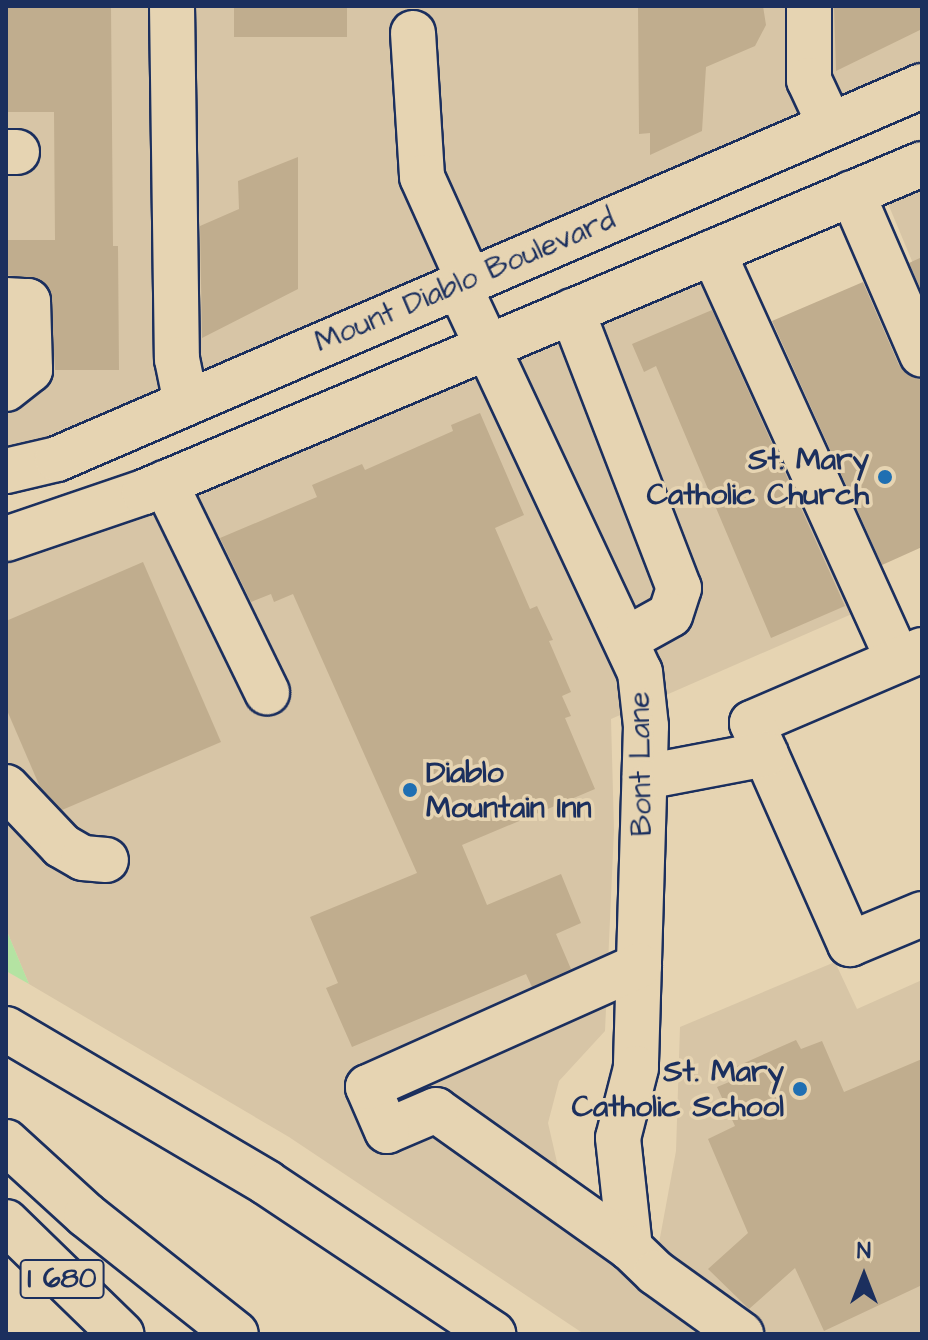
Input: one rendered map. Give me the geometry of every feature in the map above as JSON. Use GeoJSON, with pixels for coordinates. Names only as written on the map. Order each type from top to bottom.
{"type":"FeatureCollection","features":[{"type":"Feature","properties":{"kind":"main road"},"geometry":{"type":"LineString","coordinates":[[172,6],[177,359],[186,403]]}},
{"type":"Feature","properties":{"kind":"main road"},"geometry":{"type":"LineString","coordinates":[[809,6],[809,80],[830,125]]}},
{"type":"Feature","properties":{"kind":"main road","name":"Bont Lane"},"geometry":{"type":"LineString","coordinates":[[413,33],[422,177],[487,348],[640,672],[646,726],[636,1068],[618,1138],[630,1248]]}},
{"type":"Feature","properties":{"kind":"main road","name":"Mount Diablo Boulevard"},"geometry":{"type":"LineString","coordinates":[[6,471],[57,459],[922,86]]}},
{"type":"Feature","properties":{"kind":"main road"},"geometry":{"type":"LineString","coordinates":[[6,539],[165,483],[922,164]]}},
{"type":"Feature","properties":{"kind":"main road"},"geometry":{"type":"LineString","coordinates":[[852,193],[922,355]]}},
{"type":"Feature","properties":{"kind":"main road"},"geometry":{"type":"LineString","coordinates":[[713,252],[910,655],[752,723],[850,944],[922,914]]}},
{"type":"Feature","properties":{"kind":"main road"},"geometry":{"type":"LineString","coordinates":[[6,300],[28,301],[30,370],[6,389]]}},
{"type":"Feature","properties":{"kind":"main road"},"geometry":{"type":"LineString","coordinates":[[572,311],[679,588],[670,615],[625,640]]}},
{"type":"Feature","properties":{"kind":"main road"},"geometry":{"type":"LineString","coordinates":[[165,483],[267,692]]}},
{"type":"Feature","properties":{"kind":"main road"},"geometry":{"type":"LineString","coordinates":[[645,777],[766,754]]}},
{"type":"Feature","properties":{"kind":"main road"},"geometry":{"type":"LineString","coordinates":[[6,787],[62,846],[83,858],[106,860]]}},
{"type":"Feature","properties":{"kind":"main road"},"geometry":{"type":"LineString","coordinates":[[639,966],[368,1087],[387,1131],[436,1110],[630,1248],[656,1273],[741,1334]]}},
{"type":"Feature","properties":{"kind":"main road"},"geometry":{"type":"LineString","coordinates":[[6,1029],[267,1183],[493,1334]]}},
{"type":"Feature","properties":{"kind":"main road"},"geometry":{"type":"LineString","coordinates":[[6,1142],[122,1245],[236,1334]]}},
{"type":"Feature","properties":{"kind":"main road","name":"I 680"},"geometry":{"type":"LineString","coordinates":[[6,1222],[121,1334]]}},
{"type":"Feature","properties":{"kind":"shaded area"},"geometry":{"type":"Polygon","coordinates":[[[6,6],[922,6],[922,86],[6,471],[6,6]]]}},
{"type":"Feature","properties":{"kind":"shaded area"},"geometry":{"type":"Polygon","coordinates":[[[922,164],[922,285],[879,182],[922,164]]]}},
{"type":"Feature","properties":{"kind":"shaded area"},"geometry":{"type":"Polygon","coordinates":[[[713,252],[861,610],[611,719],[614,830],[605,1031],[559,1081],[548,1123],[559,1171],[659,1243],[676,1151],[680,1027],[835,962],[857,1009],[922,980],[922,1334],[584,1334],[289,1137],[29,984],[6,929],[6,539],[713,252]]]}},
{"type":"Feature","properties":{"kind":"green space"},"geometry":{"type":"Polygon","coordinates":[[[6,929],[29,984],[6,971],[6,929]]]}},
{"type":"Feature","properties":{"kind":"building"},"geometry":{"type":"Polygon","coordinates":[[[6,6],[111,6],[113,246],[118,246],[119,370],[55,370],[50,289],[40,279],[6,275],[6,240],[55,240],[54,112],[6,112],[6,6]]]}},
{"type":"Feature","properties":{"kind":"building"},"geometry":{"type":"Polygon","coordinates":[[[234,6],[347,6],[347,37],[234,37],[234,6]]]}},
{"type":"Feature","properties":{"kind":"building"},"geometry":{"type":"Polygon","coordinates":[[[638,6],[763,6],[766,25],[755,46],[706,67],[702,131],[650,155],[650,133],[639,134],[638,6]]]}},
{"type":"Feature","properties":{"kind":"building"},"geometry":{"type":"Polygon","coordinates":[[[834,6],[922,6],[922,29],[836,71],[834,6]]]}},
{"type":"Feature","properties":{"kind":"building"},"geometry":{"type":"Polygon","coordinates":[[[298,157],[298,289],[202,338],[200,226],[239,209],[238,181],[298,157]]]}},
{"type":"Feature","properties":{"kind":"building"},"geometry":{"type":"Polygon","coordinates":[[[922,257],[922,292],[909,263],[922,257]]]}},
{"type":"Feature","properties":{"kind":"building","name":"St. Mary Catholic Church"},"geometry":{"type":"Polygon","coordinates":[[[863,282],[899,365],[908,375],[922,380],[922,547],[882,565],[772,321],[863,282]]]}},
{"type":"Feature","properties":{"kind":"building"},"geometry":{"type":"Polygon","coordinates":[[[712,310],[845,606],[771,638],[656,366],[644,372],[632,344],[712,310]]]}},
{"type":"Feature","properties":{"kind":"building"},"geometry":{"type":"Polygon","coordinates":[[[480,413],[524,515],[495,528],[530,609],[537,606],[553,640],[549,641],[571,692],[562,696],[571,716],[565,718],[595,789],[462,845],[487,905],[561,874],[581,923],[556,934],[571,969],[532,987],[526,974],[352,1047],[326,988],[338,983],[310,917],[417,873],[293,594],[274,602],[271,594],[251,602],[220,538],[317,497],[312,485],[362,464],[365,470],[453,431],[451,425],[480,413]]]}},
{"type":"Feature","properties":{"kind":"building"},"geometry":{"type":"Polygon","coordinates":[[[143,562],[221,742],[62,810],[40,787],[6,708],[6,621],[143,562]]]}},
{"type":"Feature","properties":{"kind":"building"},"geometry":{"type":"Polygon","coordinates":[[[796,1040],[801,1049],[822,1041],[844,1092],[922,1059],[922,1285],[824,1331],[795,1268],[749,1309],[708,1269],[748,1233],[708,1139],[735,1126],[717,1087],[739,1078],[733,1068],[796,1040]]]}},
{"type":"Feature","properties":{"kind":"place","name":"St. Mary Catholic Church"},"geometry":{"type":"Point","coordinates":[885,477]}},
{"type":"Feature","properties":{"kind":"place","name":"Diablo Mountain Inn"},"geometry":{"type":"Point","coordinates":[410,790]}},
{"type":"Feature","properties":{"kind":"place","name":"St. Mary Catholic School"},"geometry":{"type":"Point","coordinates":[800,1089]}}]}
